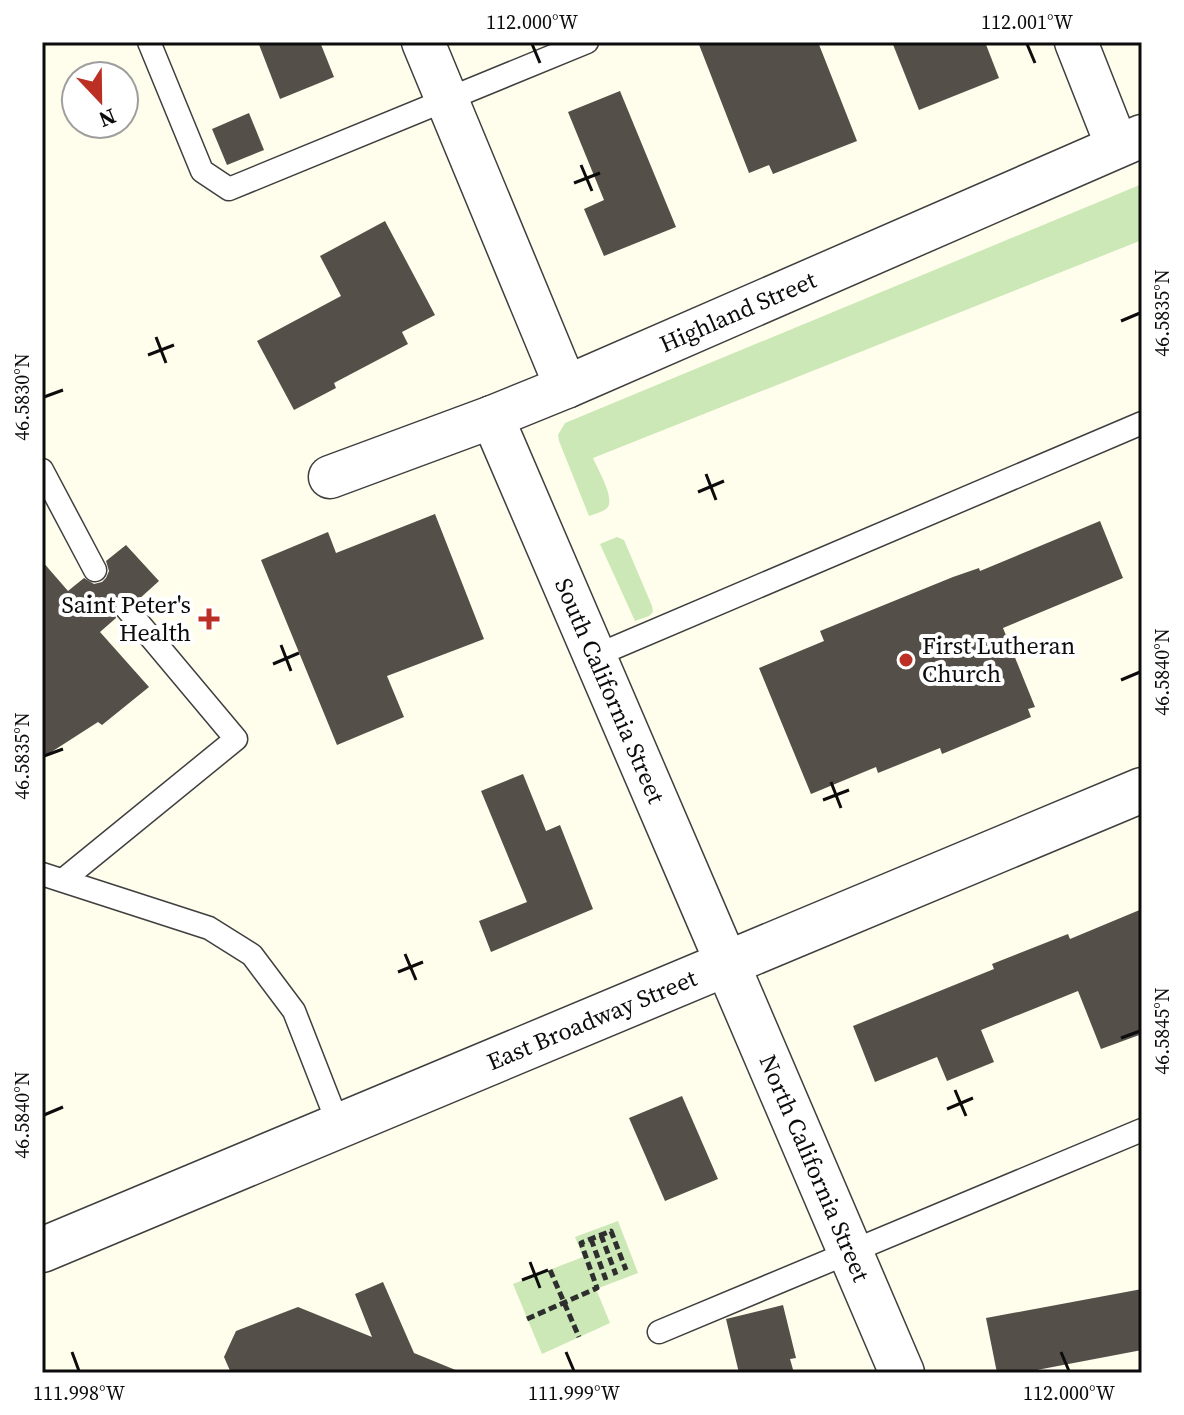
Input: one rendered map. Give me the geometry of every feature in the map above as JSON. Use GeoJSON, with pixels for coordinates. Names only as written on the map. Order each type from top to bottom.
{"type":"FeatureCollection","features":[{"type":"Feature","properties":{"kind":"street"},"geometry":{"type":"LineString","coordinates":[[423,42],[566,387]]}},
{"type":"Feature","properties":{"kind":"street"},"geometry":{"type":"LineString","coordinates":[[1076,42],[1130,141]]}},
{"type":"Feature","properties":{"kind":"street","name":"Highland Street"},"geometry":{"type":"LineString","coordinates":[[330,477],[566,387],[1130,141]]}},
{"type":"Feature","properties":{"kind":"street","name":"South California Street"},"geometry":{"type":"LineString","coordinates":[[492,417],[727,964]]}},
{"type":"Feature","properties":{"kind":"street","name":"East Broadway Street"},"geometry":{"type":"LineString","coordinates":[[42,1250],[1142,790]]}},
{"type":"Feature","properties":{"kind":"street","name":"North California Street"},"geometry":{"type":"LineString","coordinates":[[727,964],[902,1373]]}},
{"type":"Feature","properties":{"kind":"lane"},"geometry":{"type":"LineString","coordinates":[[149,42],[202,171],[229,189],[587,42]]}},
{"type":"Feature","properties":{"kind":"lane"},"geometry":{"type":"LineString","coordinates":[[595,656],[1142,423]]}},
{"type":"Feature","properties":{"kind":"lane"},"geometry":{"type":"LineString","coordinates":[[42,470],[95,570]]}},
{"type":"Feature","properties":{"kind":"lane"},"geometry":{"type":"LineString","coordinates":[[52,877],[236,739],[127,609]]}},
{"type":"Feature","properties":{"kind":"lane"},"geometry":{"type":"LineString","coordinates":[[52,877],[209,928],[252,955],[294,1011],[339,1126]]}},
{"type":"Feature","properties":{"kind":"lane"},"geometry":{"type":"LineString","coordinates":[[659,1332],[1142,1130]]}},
{"type":"Feature","properties":{"kind":"path"},"geometry":{"type":"LineString","coordinates":[[527,1319],[597,1288],[581,1243],[611,1231],[626,1270]]}},
{"type":"Feature","properties":{"kind":"path"},"geometry":{"type":"LineString","coordinates":[[601,1235],[616,1275]]}},
{"type":"Feature","properties":{"kind":"path"},"geometry":{"type":"LineString","coordinates":[[591,1239],[606,1280]]}},
{"type":"Feature","properties":{"kind":"path"},"geometry":{"type":"LineString","coordinates":[[550,1270],[579,1337]]}},
{"type":"Feature","properties":{"kind":"green space"},"geometry":{"type":"Polygon","coordinates":[[[1142,184],[1142,240],[593,458],[608,491],[609,504],[607,508],[589,516],[559,441],[558,435],[565,423],[1142,184]]]}},
{"type":"Feature","properties":{"kind":"green space"},"geometry":{"type":"Polygon","coordinates":[[[617,537],[624,540],[652,606],[653,612],[649,616],[635,621],[600,544],[617,537]]]}},
{"type":"Feature","properties":{"kind":"green space"},"geometry":{"type":"Polygon","coordinates":[[[618,1221],[638,1273],[596,1289],[610,1323],[542,1354],[513,1284],[583,1257],[575,1237],[618,1221]]]}},
{"type":"Feature","properties":{"kind":"building"},"geometry":{"type":"Polygon","coordinates":[[[258,42],[320,42],[334,77],[280,99],[258,42]]]}},
{"type":"Feature","properties":{"kind":"building"},"geometry":{"type":"Polygon","coordinates":[[[698,42],[818,42],[857,141],[773,174],[769,165],[749,173],[698,42]]]}},
{"type":"Feature","properties":{"kind":"building"},"geometry":{"type":"Polygon","coordinates":[[[892,42],[985,42],[999,78],[919,110],[892,42]]]}},
{"type":"Feature","properties":{"kind":"building"},"geometry":{"type":"Polygon","coordinates":[[[620,91],[676,227],[604,256],[584,209],[604,200],[568,112],[620,91]]]}},
{"type":"Feature","properties":{"kind":"building"},"geometry":{"type":"Polygon","coordinates":[[[249,113],[264,150],[227,165],[212,129],[249,113]]]}},
{"type":"Feature","properties":{"kind":"building"},"geometry":{"type":"Polygon","coordinates":[[[385,221],[435,315],[402,332],[408,344],[334,383],[336,388],[294,410],[257,341],[341,296],[320,256],[385,221]]]}},
{"type":"Feature","properties":{"kind":"building"},"geometry":{"type":"Polygon","coordinates":[[[435,514],[484,639],[387,676],[404,717],[337,745],[261,560],[328,532],[336,553],[435,514]]]}},
{"type":"Feature","properties":{"kind":"building"},"geometry":{"type":"Polygon","coordinates":[[[1100,521],[1123,578],[1003,628],[1035,707],[1028,709],[1031,717],[942,754],[940,748],[878,773],[876,767],[811,794],[759,668],[824,641],[820,631],[953,577],[979,568],[980,571],[1100,521]]]}},
{"type":"Feature","properties":{"kind":"building"},"geometry":{"type":"Polygon","coordinates":[[[126,545],[159,581],[138,600],[125,595],[117,599],[113,611],[116,618],[100,632],[149,687],[102,725],[98,722],[42,758],[42,561],[68,591],[84,578],[94,584],[102,582],[109,571],[106,561],[126,545]]]}},
{"type":"Feature","properties":{"kind":"building"},"geometry":{"type":"Polygon","coordinates":[[[523,774],[546,831],[560,825],[593,909],[491,952],[479,921],[527,902],[481,791],[523,774]]]}},
{"type":"Feature","properties":{"kind":"building"},"geometry":{"type":"Polygon","coordinates":[[[1142,909],[1142,1034],[1101,1049],[1078,991],[981,1030],[994,1062],[947,1081],[937,1057],[875,1082],[853,1026],[994,969],[992,964],[1068,934],[1070,939],[1142,909]]]}},
{"type":"Feature","properties":{"kind":"building"},"geometry":{"type":"Polygon","coordinates":[[[682,1096],[718,1179],[665,1201],[629,1118],[682,1096]]]}},
{"type":"Feature","properties":{"kind":"building"},"geometry":{"type":"Polygon","coordinates":[[[383,1282],[414,1353],[458,1373],[231,1373],[224,1357],[236,1331],[298,1307],[372,1337],[355,1294],[383,1282]]]}},
{"type":"Feature","properties":{"kind":"building"},"geometry":{"type":"Polygon","coordinates":[[[1142,1289],[1142,1350],[1021,1373],[997,1373],[986,1318],[1142,1289]]]}},
{"type":"Feature","properties":{"kind":"building"},"geometry":{"type":"Polygon","coordinates":[[[783,1305],[796,1358],[790,1359],[794,1373],[739,1373],[726,1319],[783,1305]]]}},
{"type":"Feature","properties":{"kind":"place","name":"Saint Peter's Health"},"geometry":{"type":"Point","coordinates":[209,619]}},
{"type":"Feature","properties":{"kind":"place","name":"First Lutheran Church"},"geometry":{"type":"Point","coordinates":[906,660]}}]}
